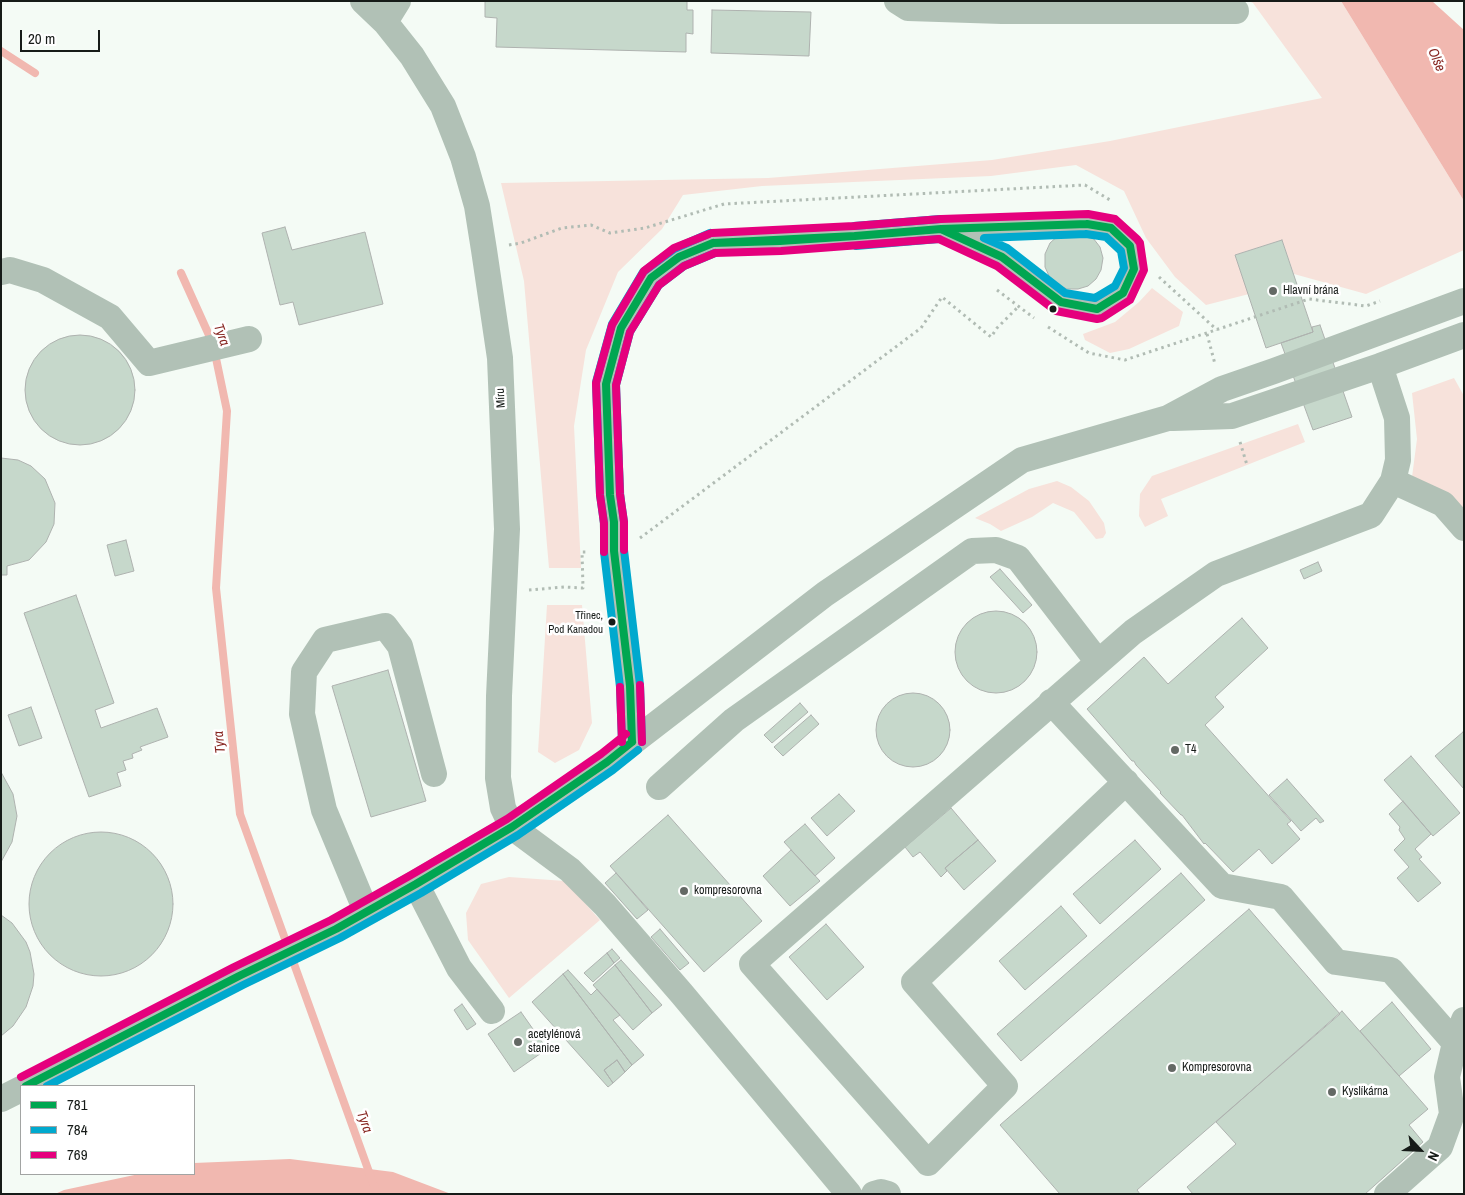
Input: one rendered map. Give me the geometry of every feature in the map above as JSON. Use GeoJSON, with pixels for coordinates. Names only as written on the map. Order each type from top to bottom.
{"type":"FeatureCollection","features":[{"type":"Feature","properties":{"kind":"street","name":"Míru"},"geometry":{"type":"LineString","coordinates":[[364,1],[392,12],[412,56],[443,106],[464,157],[476,206],[500,358],[507,529],[499,696],[498,778],[503,808],[512,827]]}},
{"type":"Feature","properties":{"kind":"street"},"geometry":{"type":"LineString","coordinates":[[902,5],[1002,11],[1236,11]]}},
{"type":"Feature","properties":{"kind":"street"},"geometry":{"type":"LineString","coordinates":[[632,742],[630,686],[614,551],[606,384],[621,328],[652,278],[679,257],[713,242],[854,236],[941,228],[1086,224],[1111,228],[1130,246],[1134,269],[1123,293],[1097,308],[1062,302],[1002,257],[941,228]]}},
{"type":"Feature","properties":{"kind":"street"},"geometry":{"type":"LineString","coordinates":[[1,272],[10,270],[43,280],[110,317],[149,363],[249,340]]}},
{"type":"Feature","properties":{"kind":"street"},"geometry":{"type":"LineString","coordinates":[[28,1085],[239,976],[336,929],[512,827],[608,762],[824,594],[1022,460],[1168,418],[1222,389],[1464,301]]}},
{"type":"Feature","properties":{"kind":"street"},"geometry":{"type":"LineString","coordinates":[[1168,418],[1232,416],[1464,335]]}},
{"type":"Feature","properties":{"kind":"street"},"geometry":{"type":"LineString","coordinates":[[1126,782],[914,982],[1005,1086],[928,1163],[752,964],[1133,632],[1216,574],[1371,514],[1393,481],[1398,460],[1396,418],[1388,363]]}},
{"type":"Feature","properties":{"kind":"street"},"geometry":{"type":"LineString","coordinates":[[1393,481],[1443,504],[1464,528]]}},
{"type":"Feature","properties":{"kind":"street"},"geometry":{"type":"LineString","coordinates":[[659,787],[734,720],[972,551],[996,550],[1018,558],[1098,662]]}},
{"type":"Feature","properties":{"kind":"street"},"geometry":{"type":"LineString","coordinates":[[366,911],[324,810],[302,714],[304,672],[325,640],[385,626],[400,646],[434,774]]}},
{"type":"Feature","properties":{"kind":"street"},"geometry":{"type":"LineString","coordinates":[[1051,702],[1222,886],[1281,897],[1336,962],[1391,970],[1459,1032],[1447,1077],[1452,1114],[1440,1147],[1387,1194]]}},
{"type":"Feature","properties":{"kind":"street"},"geometry":{"type":"LineString","coordinates":[[512,827],[570,870],[605,905],[849,1194]]}},
{"type":"Feature","properties":{"kind":"street"},"geometry":{"type":"LineString","coordinates":[[416,884],[458,968],[492,1011]]}},
{"type":"Feature","properties":{"kind":"street"},"geometry":{"type":"LineString","coordinates":[[1,1099],[20,1090]]}},
{"type":"Feature","properties":{"kind":"street"},"geometry":{"type":"LineString","coordinates":[[874,1194],[881,1192],[888,1194]]}},
{"type":"Feature","properties":{"kind":"path"},"geometry":{"type":"LineString","coordinates":[[521,243],[562,228]]}},
{"type":"Feature","properties":{"kind":"path"},"geometry":{"type":"LineString","coordinates":[[1166,284],[1217,330]]}},
{"type":"Feature","properties":{"kind":"path"},"geometry":{"type":"LineString","coordinates":[[558,587],[583,588],[582,552],[614,551],[639,539],[921,328],[942,297],[991,337],[997,328],[1018,307]]}},
{"type":"Feature","properties":{"kind":"path"},"geometry":{"type":"LineString","coordinates":[[1309,299],[1366,306]]}},
{"type":"Feature","properties":{"kind":"shaded area"},"geometry":{"type":"Polygon","coordinates":[[[1249,1],[1341,1],[1464,201],[1464,250],[1366,294],[1294,274],[1282,240],[1235,255],[1249,294],[1206,305],[1175,277],[1146,238],[1124,191],[1076,165],[991,176],[762,186],[683,195],[662,229],[618,272],[586,350],[574,426],[581,568],[549,568],[524,281],[501,183],[768,178],[992,160],[1110,141],[1322,98],[1253,3],[1249,1]]]}},
{"type":"Feature","properties":{"kind":"shaded area"},"geometry":{"type":"Polygon","coordinates":[[[1152,288],[1183,312],[1179,326],[1129,349],[1110,353],[1085,340],[1083,334],[1115,322],[1139,302],[1152,288]]]}},
{"type":"Feature","properties":{"kind":"shaded area"},"geometry":{"type":"Polygon","coordinates":[[[1454,378],[1464,396],[1464,518],[1409,500],[1417,439],[1412,393],[1454,378]]]}},
{"type":"Feature","properties":{"kind":"shaded area"},"geometry":{"type":"Polygon","coordinates":[[[1298,424],[1305,442],[1161,499],[1168,516],[1145,527],[1139,516],[1140,494],[1152,476],[1298,424]]]}},
{"type":"Feature","properties":{"kind":"shaded area"},"geometry":{"type":"Polygon","coordinates":[[[1057,481],[1071,487],[1089,501],[1104,523],[1106,533],[1103,538],[1096,539],[1074,512],[1053,503],[1032,517],[1001,531],[975,518],[1029,489],[1057,481]]]}},
{"type":"Feature","properties":{"kind":"shaded area"},"geometry":{"type":"Polygon","coordinates":[[[547,605],[582,605],[592,723],[579,750],[555,763],[538,752],[547,605]]]}},
{"type":"Feature","properties":{"kind":"shaded area"},"geometry":{"type":"Polygon","coordinates":[[[509,877],[565,881],[600,920],[509,998],[468,940],[466,913],[481,884],[509,877]]]}},
{"type":"Feature","properties":{"kind":"water","name":"Olše"},"geometry":{"type":"Polygon","coordinates":[[[1341,1],[1432,1],[1464,30],[1464,201],[1341,1]]]}},
{"type":"Feature","properties":{"kind":"water"},"geometry":{"type":"Polygon","coordinates":[[[290,1159],[393,1172],[451,1194],[55,1194],[64,1190],[134,1175],[195,1175],[195,1163],[290,1159]]]}},
{"type":"Feature","properties":{"kind":"building"},"geometry":{"type":"Polygon","coordinates":[[[485,1],[687,1],[687,10],[693,10],[693,34],[686,33],[686,52],[496,47],[497,18],[485,17],[485,1]]]}},
{"type":"Feature","properties":{"kind":"building"},"geometry":{"type":"Polygon","coordinates":[[[712,10],[811,12],[809,56],[711,53],[712,10]]]}},
{"type":"Feature","properties":{"kind":"building"},"geometry":{"type":"Polygon","coordinates":[[[285,227],[292,250],[365,232],[383,304],[299,325],[293,302],[280,305],[262,233],[285,227]]]}},
{"type":"Feature","properties":{"kind":"building"},"geometry":{"type":"Polygon","coordinates":[[[1059,235],[1093,238],[1100,247],[1103,258],[1101,270],[1096,279],[1088,286],[1078,289],[1067,289],[1058,285],[1050,278],[1045,267],[1045,254],[1050,243],[1059,235]]]}},
{"type":"Feature","properties":{"kind":"building","name":"Hlavní brána"},"geometry":{"type":"Polygon","coordinates":[[[1282,240],[1313,332],[1266,348],[1235,255],[1282,240]]]}},
{"type":"Feature","properties":{"kind":"building","name":"Hlavní brána"},"geometry":{"type":"Polygon","coordinates":[[[1320,325],[1352,417],[1313,430],[1281,343],[1313,332],[1312,327],[1320,325]]]}},
{"type":"Feature","properties":{"kind":"building"},"geometry":{"type":"Polygon","coordinates":[[[80,335],[101,339],[119,351],[131,369],[135,390],[131,411],[119,429],[101,441],[80,445],[59,441],[41,429],[29,411],[25,390],[29,369],[41,351],[59,339],[80,335]]]}},
{"type":"Feature","properties":{"kind":"building"},"geometry":{"type":"Polygon","coordinates":[[[1,458],[18,460],[31,466],[45,479],[55,503],[54,524],[46,542],[29,560],[7,566],[7,575],[1,575],[1,458]]]}},
{"type":"Feature","properties":{"kind":"building"},"geometry":{"type":"Polygon","coordinates":[[[126,540],[134,571],[115,576],[107,545],[126,540]]]}},
{"type":"Feature","properties":{"kind":"building"},"geometry":{"type":"Polygon","coordinates":[[[1318,562],[1322,571],[1304,579],[1300,570],[1318,562]]]}},
{"type":"Feature","properties":{"kind":"building"},"geometry":{"type":"Polygon","coordinates":[[[1000,569],[1032,605],[1023,613],[990,577],[1000,569]]]}},
{"type":"Feature","properties":{"kind":"building"},"geometry":{"type":"Polygon","coordinates":[[[76,595],[114,703],[95,710],[101,728],[157,708],[168,737],[140,747],[142,750],[132,754],[133,758],[123,761],[126,770],[117,773],[121,786],[89,797],[24,613],[76,595]]]}},
{"type":"Feature","properties":{"kind":"building"},"geometry":{"type":"Polygon","coordinates":[[[988,611],[1004,611],[1019,618],[1030,629],[1037,644],[1034,668],[1025,681],[1004,693],[988,693],[973,686],[962,675],[955,660],[955,644],[962,629],[973,618],[988,611]]]}},
{"type":"Feature","properties":{"kind":"building","name":"T4"},"geometry":{"type":"Polygon","coordinates":[[[1242,618],[1268,648],[1215,697],[1224,707],[1205,725],[1291,821],[1287,824],[1300,839],[1272,864],[1259,849],[1233,872],[1204,844],[1182,815],[1160,793],[1087,709],[1144,657],[1168,684],[1242,618]]]}},
{"type":"Feature","properties":{"kind":"building"},"geometry":{"type":"Polygon","coordinates":[[[388,670],[426,801],[371,817],[332,686],[388,670]]]}},
{"type":"Feature","properties":{"kind":"building"},"geometry":{"type":"Polygon","coordinates":[[[906,693],[920,693],[934,699],[944,709],[950,723],[950,737],[944,751],[934,761],[920,767],[906,767],[892,761],[882,751],[876,737],[876,723],[882,709],[892,699],[906,693]]]}},
{"type":"Feature","properties":{"kind":"building"},"geometry":{"type":"Polygon","coordinates":[[[800,703],[808,712],[772,743],[764,735],[800,703]]]}},
{"type":"Feature","properties":{"kind":"building"},"geometry":{"type":"Polygon","coordinates":[[[31,707],[42,738],[19,746],[8,715],[31,707]]]}},
{"type":"Feature","properties":{"kind":"building"},"geometry":{"type":"Polygon","coordinates":[[[811,715],[819,724],[783,756],[774,747],[811,715]]]}},
{"type":"Feature","properties":{"kind":"building"},"geometry":{"type":"Polygon","coordinates":[[[1464,733],[1464,789],[1435,756],[1464,733]]]}},
{"type":"Feature","properties":{"kind":"building"},"geometry":{"type":"Polygon","coordinates":[[[1411,756],[1460,813],[1433,836],[1384,780],[1411,756]]]}},
{"type":"Feature","properties":{"kind":"building"},"geometry":{"type":"Polygon","coordinates":[[[1,772],[13,794],[17,816],[12,842],[1,862],[1,772]]]}},
{"type":"Feature","properties":{"kind":"building"},"geometry":{"type":"Polygon","coordinates":[[[1287,779],[1324,821],[1320,823],[1316,818],[1301,831],[1269,795],[1287,779]]]}},
{"type":"Feature","properties":{"kind":"building"},"geometry":{"type":"Polygon","coordinates":[[[839,794],[855,811],[827,836],[811,818],[839,794]]]}},
{"type":"Feature","properties":{"kind":"building"},"geometry":{"type":"Polygon","coordinates":[[[1403,801],[1431,834],[1415,849],[1422,857],[1419,859],[1441,883],[1418,902],[1397,878],[1409,867],[1394,850],[1405,839],[1399,830],[1400,827],[1389,814],[1403,801]]]}},
{"type":"Feature","properties":{"kind":"building"},"geometry":{"type":"Polygon","coordinates":[[[951,808],[978,840],[945,868],[947,871],[941,877],[920,852],[913,857],[905,847],[951,808]]]}},
{"type":"Feature","properties":{"kind":"building","name":"kompresorovna"},"geometry":{"type":"Polygon","coordinates":[[[668,815],[762,921],[704,972],[610,866],[668,815]]]}},
{"type":"Feature","properties":{"kind":"building"},"geometry":{"type":"Polygon","coordinates":[[[805,824],[835,858],[815,876],[784,842],[805,824]]]}},
{"type":"Feature","properties":{"kind":"building"},"geometry":{"type":"Polygon","coordinates":[[[101,832],[129,837],[152,853],[168,876],[173,904],[168,932],[152,955],[129,971],[101,976],[73,971],[50,955],[34,932],[29,904],[34,876],[50,853],[73,837],[101,832]]]}},
{"type":"Feature","properties":{"kind":"building"},"geometry":{"type":"Polygon","coordinates":[[[978,840],[996,861],[964,890],[945,868],[978,840]]]}},
{"type":"Feature","properties":{"kind":"building"},"geometry":{"type":"Polygon","coordinates":[[[1135,840],[1161,869],[1100,924],[1073,894],[1135,840]]]}},
{"type":"Feature","properties":{"kind":"building"},"geometry":{"type":"Polygon","coordinates":[[[791,850],[820,881],[790,906],[763,876],[791,850]]]}},
{"type":"Feature","properties":{"kind":"building"},"geometry":{"type":"Polygon","coordinates":[[[616,873],[648,910],[637,919],[605,883],[616,873]]]}},
{"type":"Feature","properties":{"kind":"building"},"geometry":{"type":"Polygon","coordinates":[[[1181,873],[1205,900],[1021,1061],[997,1034],[1181,873]]]}},
{"type":"Feature","properties":{"kind":"building"},"geometry":{"type":"Polygon","coordinates":[[[1061,906],[1087,936],[1025,990],[999,961],[1061,906]]]}},
{"type":"Feature","properties":{"kind":"building","name":"Kompresorovna"},"geometry":{"type":"Polygon","coordinates":[[[1249,909],[1340,1014],[1137,1190],[1140,1194],[1060,1194],[1000,1125],[1249,909]]]}},
{"type":"Feature","properties":{"kind":"building"},"geometry":{"type":"Polygon","coordinates":[[[1,915],[12,923],[26,942],[34,974],[33,986],[26,1007],[13,1026],[1,1036],[1,915]]]}},
{"type":"Feature","properties":{"kind":"building"},"geometry":{"type":"Polygon","coordinates":[[[826,924],[864,967],[827,1000],[789,957],[826,924]]]}},
{"type":"Feature","properties":{"kind":"building"},"geometry":{"type":"Polygon","coordinates":[[[660,929],[689,963],[680,970],[651,937],[660,929]]]}},
{"type":"Feature","properties":{"kind":"building"},"geometry":{"type":"Polygon","coordinates":[[[612,949],[620,958],[614,963],[607,953],[612,949]]]}},
{"type":"Feature","properties":{"kind":"building"},"geometry":{"type":"Polygon","coordinates":[[[607,953],[614,963],[593,982],[584,973],[607,953]]]}},
{"type":"Feature","properties":{"kind":"building"},"geometry":{"type":"Polygon","coordinates":[[[621,960],[662,1005],[652,1013],[615,965],[621,960]]]}},
{"type":"Feature","properties":{"kind":"building"},"geometry":{"type":"Polygon","coordinates":[[[615,965],[652,1013],[633,1030],[593,985],[615,965]]]}},
{"type":"Feature","properties":{"kind":"building"},"geometry":{"type":"Polygon","coordinates":[[[568,970],[591,995],[597,989],[620,1015],[613,1020],[644,1055],[632,1065],[563,974],[568,970]]]}},
{"type":"Feature","properties":{"kind":"building"},"geometry":{"type":"Polygon","coordinates":[[[563,974],[632,1065],[625,1072],[617,1060],[604,1070],[613,1083],[608,1087],[532,1002],[563,974]]]}},
{"type":"Feature","properties":{"kind":"building"},"geometry":{"type":"Polygon","coordinates":[[[1392,1002],[1431,1049],[1399,1076],[1360,1031],[1392,1002]]]}},
{"type":"Feature","properties":{"kind":"building"},"geometry":{"type":"Polygon","coordinates":[[[462,1004],[476,1024],[467,1030],[454,1010],[462,1004]]]}},
{"type":"Feature","properties":{"kind":"building","name":"Kyslíkárna"},"geometry":{"type":"Polygon","coordinates":[[[1342,1011],[1428,1109],[1409,1125],[1423,1142],[1365,1194],[1193,1194],[1187,1187],[1236,1144],[1216,1122],[1342,1011]]]}},
{"type":"Feature","properties":{"kind":"building","name":"acetylénová stanice"},"geometry":{"type":"Polygon","coordinates":[[[521,1012],[547,1049],[514,1072],[488,1034],[521,1012]]]}},
{"type":"Feature","properties":{"kind":"building"},"geometry":{"type":"Polygon","coordinates":[[[617,1060],[625,1072],[613,1083],[604,1070],[617,1060]]]}},
{"type":"Feature","properties":{"kind":"waterway","name":"Tyra"},"geometry":{"type":"LineString","coordinates":[[1,51],[35,73]]}},
{"type":"Feature","properties":{"kind":"waterway","name":"Tyra"},"geometry":{"type":"LineString","coordinates":[[181,273],[213,344],[227,411],[216,588],[240,814],[377,1194]]}},
{"type":"Feature","properties":{"kind":"transit line","name":"769"},"geometry":{"type":"LineString","coordinates":[[624,550],[616,385],[630,332],[659,285],[684,266],[715,253],[781,251],[939,239],[997,266],[1056,311],[1097,319],[1102,318],[1130,300],[1144,270],[1140,243],[1137,239],[1115,219],[1088,214],[941,219],[854,226],[712,233]]}},
{"type":"Feature","properties":{"kind":"transit line","name":"784"},"geometry":{"type":"LineString","coordinates":[[854,226],[940,219]]}},
{"type":"Feature","properties":{"kind":"transit line","name":"781"},"geometry":{"type":"LineString","coordinates":[[1087,224],[1111,228],[1130,246],[1134,269],[1123,293],[1097,309],[1061,302],[1002,257],[941,229],[1087,224]]}},
{"type":"Feature","properties":{"kind":"transit line","name":"781"},"geometry":{"type":"LineString","coordinates":[[855,236],[941,229]]}},
{"type":"Feature","properties":{"kind":"transit line","name":"784"},"geometry":{"type":"LineString","coordinates":[[622,742],[620,687],[604,552],[596,382],[612,324],[643,272],[674,249],[710,233]]}},
{"type":"Feature","properties":{"kind":"transit line","name":"769"},"geometry":{"type":"LineString","coordinates":[[604,552],[596,383],[612,325],[644,271],[674,248],[709,234]]}},
{"type":"Feature","properties":{"kind":"transit line","name":"784"},"geometry":{"type":"LineString","coordinates":[[1086,234],[1106,237],[1121,251],[1124,268],[1115,286],[1095,298],[1065,293],[1007,248],[984,238],[1086,234]]}},
{"type":"Feature","properties":{"kind":"transit line","name":"781"},"geometry":{"type":"LineString","coordinates":[[713,243],[855,236]]}},
{"type":"Feature","properties":{"kind":"transit line","name":"781"},"geometry":{"type":"LineString","coordinates":[[713,243],[855,236]]}},
{"type":"Feature","properties":{"kind":"transit line","name":"784"},"geometry":{"type":"LineString","coordinates":[[856,246],[939,239]]}},
{"type":"Feature","properties":{"kind":"transit line","name":"781"},"geometry":{"type":"LineString","coordinates":[[614,551],[606,384],[621,328],[651,278],[679,257],[713,243]]}},
{"type":"Feature","properties":{"kind":"transit line","name":"784"},"geometry":{"type":"LineString","coordinates":[[642,742],[640,685],[624,550],[616,385],[630,332],[659,285],[684,266],[715,253]]}},
{"type":"Feature","properties":{"kind":"transit line","name":"781"},"geometry":{"type":"LineString","coordinates":[[614,551],[630,686]]}},
{"type":"Feature","properties":{"kind":"transit line","name":"781"},"geometry":{"type":"LineString","coordinates":[[614,551],[630,686]]}},
{"type":"Feature","properties":{"kind":"transit line","name":"769"},"geometry":{"type":"LineString","coordinates":[[640,685],[642,742]]}},
{"type":"Feature","properties":{"kind":"transit line","name":"781"},"geometry":{"type":"LineString","coordinates":[[630,686],[632,742]]}},
{"type":"Feature","properties":{"kind":"transit line","name":"769"},"geometry":{"type":"LineString","coordinates":[[620,687],[622,742]]}},
{"type":"Feature","properties":{"kind":"transit line","name":"769"},"geometry":{"type":"LineString","coordinates":[[21,1077],[234,967],[331,920],[411,875],[507,819],[601,754],[626,734]]}},
{"type":"Feature","properties":{"kind":"transit line","name":"781"},"geometry":{"type":"LineString","coordinates":[[28,1085],[239,976],[336,929],[416,884],[512,827],[607,762],[632,742]]}},
{"type":"Feature","properties":{"kind":"transit line","name":"784"},"geometry":{"type":"LineString","coordinates":[[49,1085],[243,985],[340,938],[421,893],[518,835],[613,770],[638,750]]}},
{"type":"Feature","properties":{"kind":"place","name":"Hlavní brána"},"geometry":{"type":"Point","coordinates":[1273,291]}},
{"type":"Feature","properties":{"kind":"place","name":"Třinec, Pod Kanadou"},"geometry":{"type":"Point","coordinates":[612,622]}},
{"type":"Feature","properties":{"kind":"place","name":"T4"},"geometry":{"type":"Point","coordinates":[1175,750]}},
{"type":"Feature","properties":{"kind":"place","name":"kompresorovna"},"geometry":{"type":"Point","coordinates":[684,891]}},
{"type":"Feature","properties":{"kind":"place","name":"acetylénová stanice"},"geometry":{"type":"Point","coordinates":[518,1042]}},
{"type":"Feature","properties":{"kind":"place","name":"Kompresorovna"},"geometry":{"type":"Point","coordinates":[1172,1068]}},
{"type":"Feature","properties":{"kind":"place","name":"Kyslíkárna"},"geometry":{"type":"Point","coordinates":[1332,1092]}}]}
